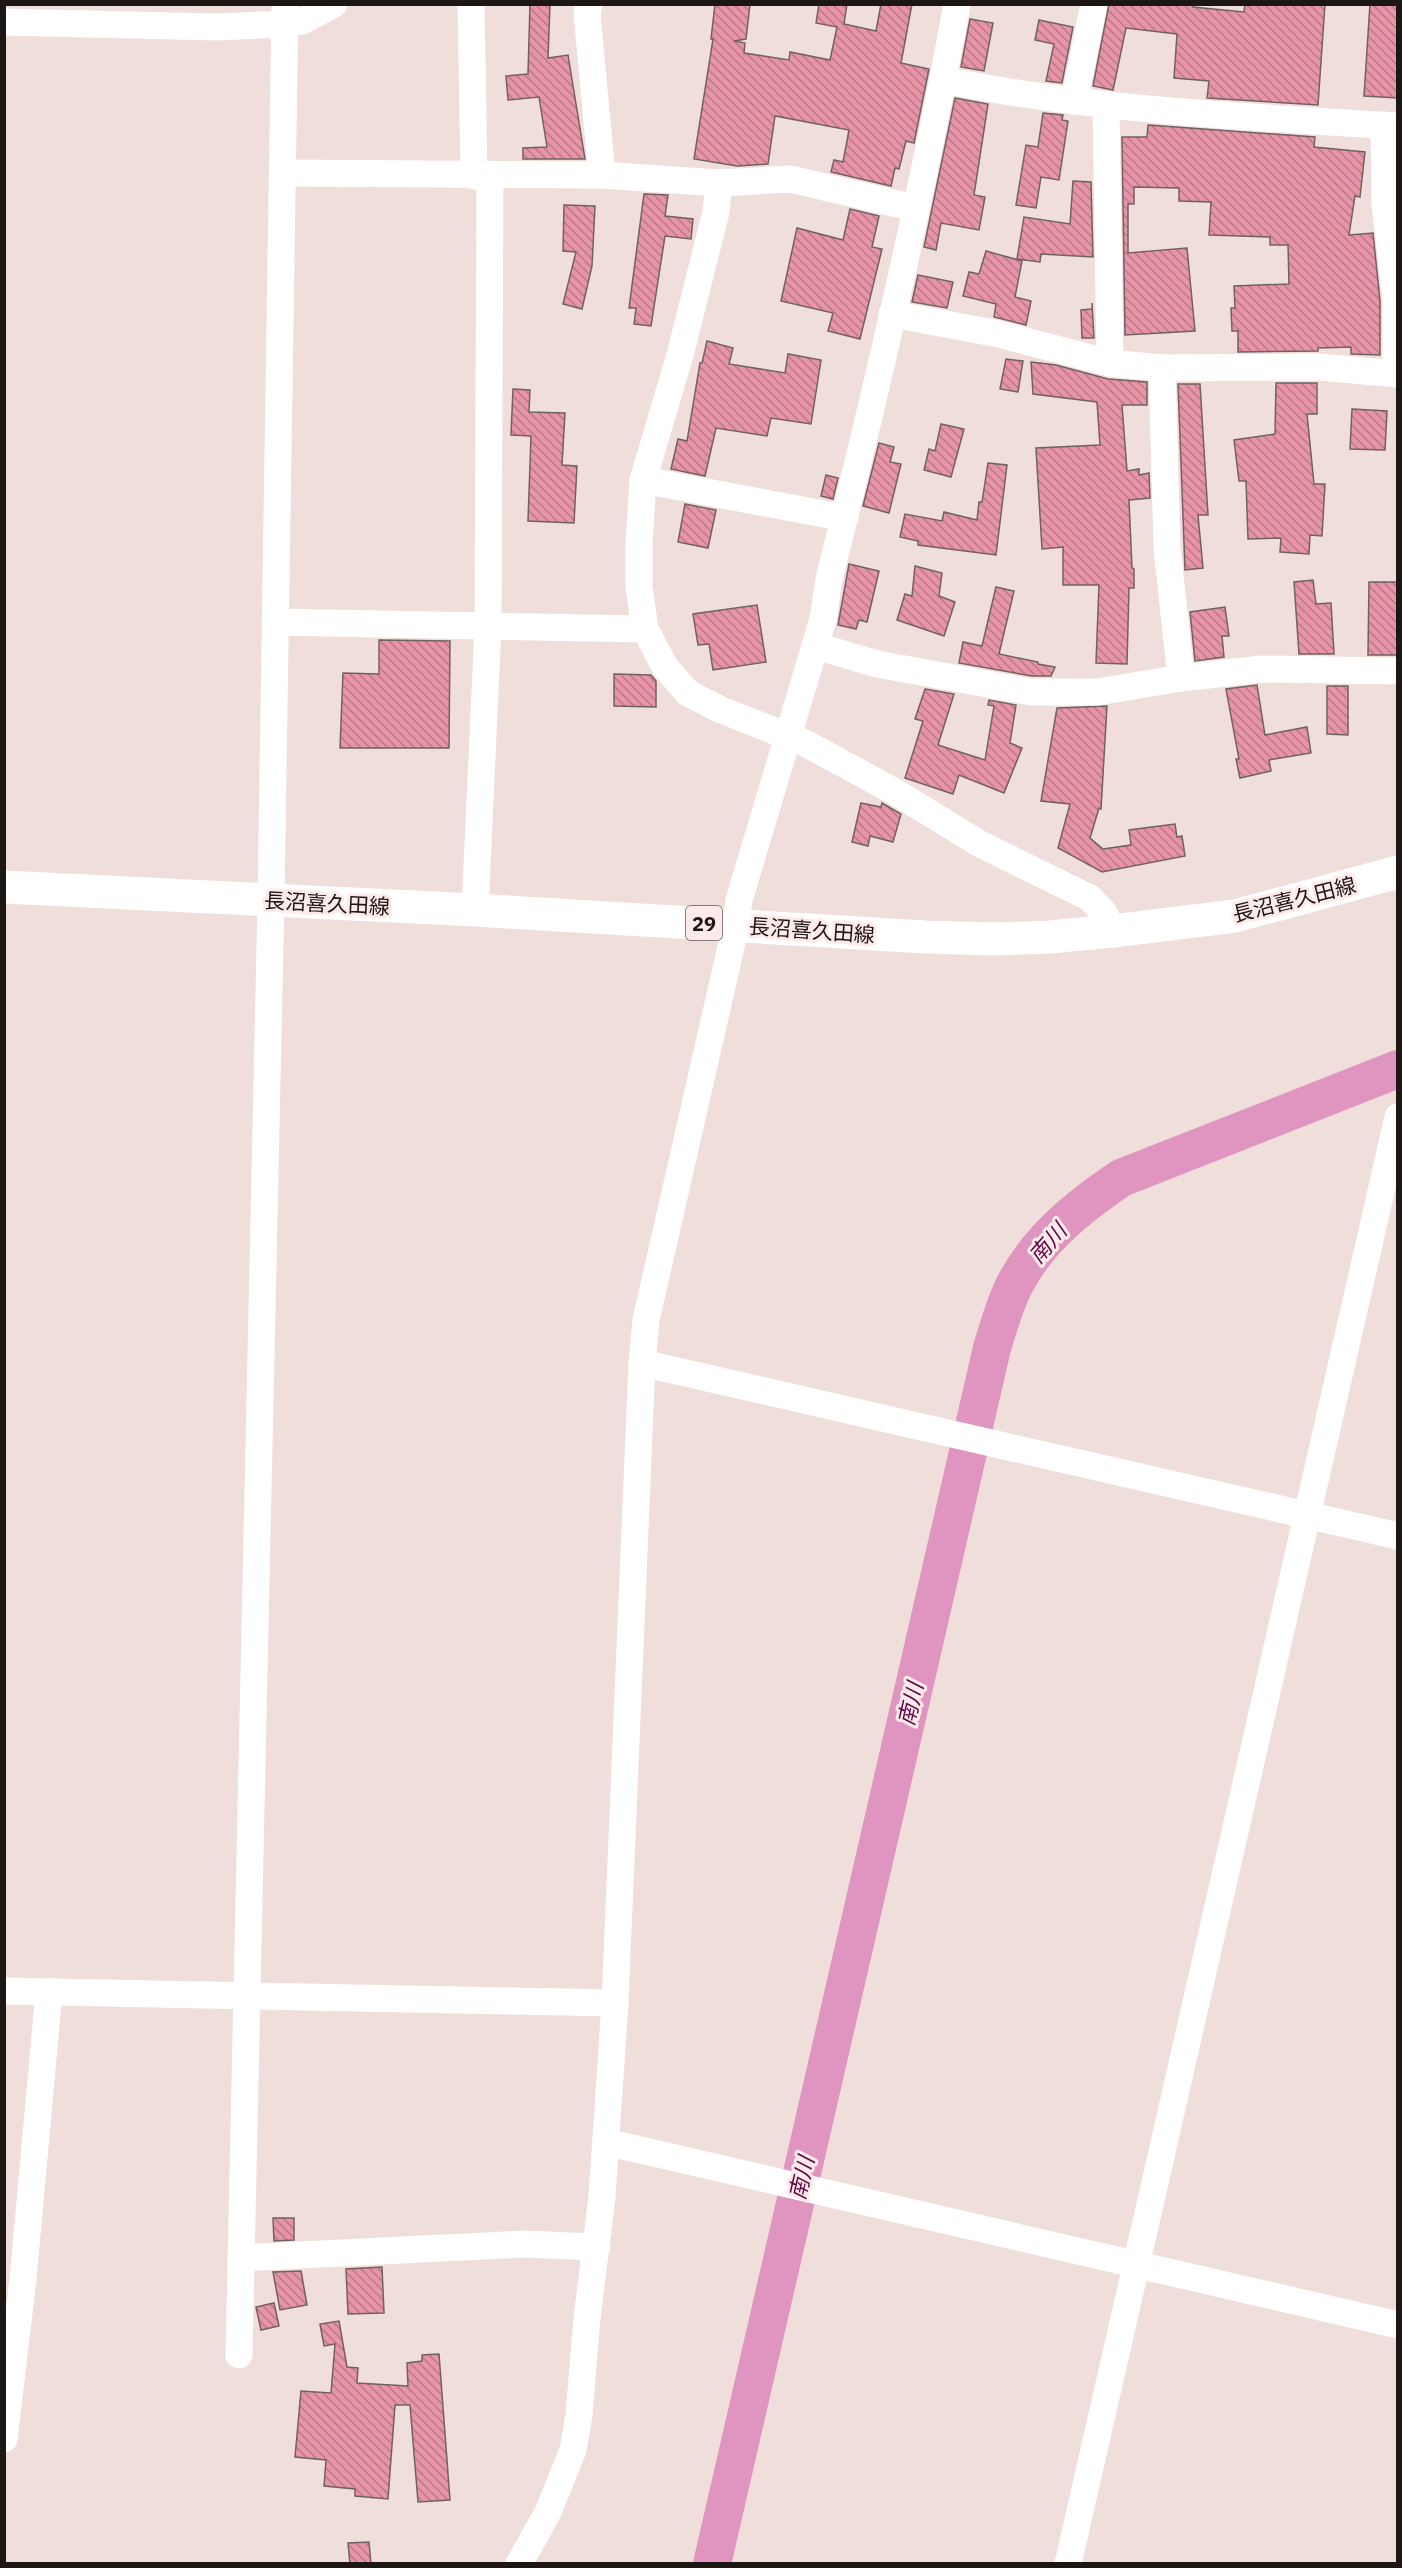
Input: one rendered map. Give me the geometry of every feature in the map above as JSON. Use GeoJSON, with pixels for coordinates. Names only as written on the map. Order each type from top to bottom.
{"type":"FeatureCollection","features":[{"type":"Feature","properties":{"kind":"main road","name":"長沼喜久田線"},"geometry":{"type":"LineString","coordinates":[[4,887],[994,939],[1113,931],[1235,915],[1398,872]]}},
{"type":"Feature","properties":{"kind":"street"},"geometry":{"type":"LineString","coordinates":[[4,22],[217,27],[284,14],[302,21],[334,4]]}},
{"type":"Feature","properties":{"kind":"street"},"geometry":{"type":"LineString","coordinates":[[471,4],[482,175],[488,626],[475,910]]}},
{"type":"Feature","properties":{"kind":"street"},"geometry":{"type":"LineString","coordinates":[[589,4],[587,14],[602,175]]}},
{"type":"Feature","properties":{"kind":"street"},"geometry":{"type":"LineString","coordinates":[[519,2564],[548,2511],[573,2450],[579,2415],[587,2318],[597,2247],[615,2003],[642,1363],[651,1288],[736,925],[739,900],[816,646],[829,579],[892,314],[943,80],[957,4]]}},
{"type":"Feature","properties":{"kind":"street"},"geometry":{"type":"LineString","coordinates":[[1074,101],[1094,4]]}},
{"type":"Feature","properties":{"kind":"street"},"geometry":{"type":"LineString","coordinates":[[239,2355],[271,900],[284,173],[284,14]]}},
{"type":"Feature","properties":{"kind":"street"},"geometry":{"type":"LineString","coordinates":[[892,314],[999,334],[1110,363],[1162,369],[1319,367],[1397,374],[1396,300],[1385,203],[1391,126],[1175,113],[1003,92],[943,80]]}},
{"type":"Feature","properties":{"kind":"street"},"geometry":{"type":"LineString","coordinates":[[1106,105],[1110,363]]}},
{"type":"Feature","properties":{"kind":"street"},"geometry":{"type":"LineString","coordinates":[[284,173],[602,175],[719,183],[790,179],[915,208]]}},
{"type":"Feature","properties":{"kind":"street"},"geometry":{"type":"LineString","coordinates":[[719,183],[716,212],[683,344],[643,480],[639,587],[645,629],[665,667],[688,693],[718,709],[788,735],[897,793],[980,844],[1090,898],[1104,913],[1113,931]]}},
{"type":"Feature","properties":{"kind":"street"},"geometry":{"type":"LineString","coordinates":[[1162,369],[1167,548],[1180,678]]}},
{"type":"Feature","properties":{"kind":"street"},"geometry":{"type":"LineString","coordinates":[[643,480],[845,518]]}},
{"type":"Feature","properties":{"kind":"street"},"geometry":{"type":"LineString","coordinates":[[276,622],[645,629]]}},
{"type":"Feature","properties":{"kind":"street"},"geometry":{"type":"LineString","coordinates":[[816,646],[877,664],[1030,692],[1098,692],[1180,678],[1262,669],[1398,671]]}},
{"type":"Feature","properties":{"kind":"street"},"geometry":{"type":"LineString","coordinates":[[1068,2564],[1398,1117]]}},
{"type":"Feature","properties":{"kind":"street"},"geometry":{"type":"LineString","coordinates":[[642,1363],[1398,1536]]}},
{"type":"Feature","properties":{"kind":"street"},"geometry":{"type":"LineString","coordinates":[[4,1991],[615,2003]]}},
{"type":"Feature","properties":{"kind":"street"},"geometry":{"type":"LineString","coordinates":[[4,2439],[23,2279],[49,1992]]}},
{"type":"Feature","properties":{"kind":"street"},"geometry":{"type":"LineString","coordinates":[[606,2142],[1398,2325]]}},
{"type":"Feature","properties":{"kind":"street"},"geometry":{"type":"LineString","coordinates":[[241,2258],[523,2244],[597,2247]]}},
{"type":"Feature","properties":{"kind":"building"},"geometry":{"type":"Polygon","coordinates":[[[530,4],[550,4],[548,58],[568,55],[585,159],[523,159],[523,148],[547,147],[539,97],[508,100],[506,76],[528,74],[530,4]]]}},
{"type":"Feature","properties":{"kind":"building"},"geometry":{"type":"Polygon","coordinates":[[[715,4],[750,4],[746,39],[734,41],[745,43],[744,53],[789,60],[790,52],[830,60],[837,27],[816,23],[819,4],[847,4],[844,24],[876,31],[881,4],[912,4],[901,63],[929,69],[914,143],[906,141],[899,169],[895,168],[891,186],[831,172],[834,160],[843,162],[849,130],[775,116],[768,164],[737,166],[694,159],[713,39],[711,39],[715,4]]]}},
{"type":"Feature","properties":{"kind":"building"},"geometry":{"type":"Polygon","coordinates":[[[1109,4],[1193,4],[1193,7],[1244,12],[1245,4],[1325,4],[1318,105],[1207,98],[1209,81],[1174,78],[1177,34],[1126,28],[1113,90],[1093,86],[1109,4]]]}},
{"type":"Feature","properties":{"kind":"building"},"geometry":{"type":"Polygon","coordinates":[[[1370,4],[1398,4],[1398,98],[1364,96],[1370,4]]]}},
{"type":"Feature","properties":{"kind":"building"},"geometry":{"type":"Polygon","coordinates":[[[970,19],[993,23],[984,71],[961,67],[970,19]]]}},
{"type":"Feature","properties":{"kind":"building"},"geometry":{"type":"Polygon","coordinates":[[[1039,20],[1073,27],[1062,83],[1046,81],[1054,44],[1035,40],[1039,20]]]}},
{"type":"Feature","properties":{"kind":"building"},"geometry":{"type":"Polygon","coordinates":[[[955,98],[988,104],[974,195],[985,197],[979,230],[941,223],[936,250],[924,247],[955,98]]]}},
{"type":"Feature","properties":{"kind":"building"},"geometry":{"type":"Polygon","coordinates":[[[1043,113],[1063,115],[1062,120],[1068,121],[1059,180],[1041,177],[1036,208],[1016,205],[1026,145],[1038,147],[1043,113]]]}},
{"type":"Feature","properties":{"kind":"building"},"geometry":{"type":"Polygon","coordinates":[[[1148,125],[1315,137],[1314,147],[1365,152],[1360,197],[1355,196],[1349,235],[1373,233],[1380,301],[1380,355],[1351,354],[1351,347],[1318,348],[1318,351],[1238,352],[1238,331],[1232,331],[1231,308],[1235,308],[1234,286],[1289,284],[1288,245],[1270,245],[1270,237],[1209,235],[1211,202],[1179,201],[1179,188],[1134,187],[1134,204],[1128,204],[1128,253],[1187,248],[1195,331],[1125,335],[1122,137],[1147,137],[1148,125]]]}},
{"type":"Feature","properties":{"kind":"building"},"geometry":{"type":"Polygon","coordinates":[[[1073,181],[1091,182],[1093,257],[1041,254],[1040,262],[1017,259],[1024,217],[1070,224],[1073,181]]]}},
{"type":"Feature","properties":{"kind":"building"},"geometry":{"type":"Polygon","coordinates":[[[644,194],[668,195],[665,216],[693,219],[691,239],[665,236],[651,326],[634,324],[636,308],[629,308],[644,194]]]}},
{"type":"Feature","properties":{"kind":"building"},"geometry":{"type":"Polygon","coordinates":[[[564,205],[595,206],[592,266],[582,309],[563,304],[576,252],[563,251],[564,205]]]}},
{"type":"Feature","properties":{"kind":"building"},"geometry":{"type":"Polygon","coordinates":[[[850,209],[879,216],[872,247],[882,249],[860,339],[828,331],[833,313],[781,301],[797,228],[843,240],[850,209]]]}},
{"type":"Feature","properties":{"kind":"building"},"geometry":{"type":"Polygon","coordinates":[[[986,251],[1022,261],[1015,297],[1031,301],[1026,325],[994,317],[996,304],[963,296],[969,272],[979,274],[986,251]]]}},
{"type":"Feature","properties":{"kind":"building"},"geometry":{"type":"Polygon","coordinates":[[[918,275],[953,282],[947,308],[912,302],[918,275]]]}},
{"type":"Feature","properties":{"kind":"building"},"geometry":{"type":"Polygon","coordinates":[[[1092,303],[1094,338],[1082,338],[1081,310],[1092,309],[1092,303]]]}},
{"type":"Feature","properties":{"kind":"building"},"geometry":{"type":"Polygon","coordinates":[[[707,341],[733,348],[729,364],[785,373],[788,354],[821,360],[811,424],[771,418],[767,436],[716,428],[705,476],[671,469],[678,439],[687,441],[700,363],[702,363],[707,341]]]}},
{"type":"Feature","properties":{"kind":"building"},"geometry":{"type":"Polygon","coordinates":[[[1006,359],[1023,361],[1018,392],[1000,389],[1006,359]]]}},
{"type":"Feature","properties":{"kind":"building"},"geometry":{"type":"Polygon","coordinates":[[[1031,362],[1056,365],[1108,379],[1147,382],[1147,405],[1122,405],[1127,471],[1139,469],[1139,475],[1149,473],[1150,498],[1129,500],[1134,588],[1129,588],[1127,664],[1096,663],[1099,585],[1063,585],[1063,547],[1042,549],[1036,448],[1100,445],[1097,402],[1033,394],[1031,362]]]}},
{"type":"Feature","properties":{"kind":"building"},"geometry":{"type":"Polygon","coordinates":[[[1276,383],[1317,383],[1317,414],[1307,414],[1314,484],[1325,484],[1322,536],[1310,535],[1309,554],[1280,552],[1281,538],[1248,539],[1246,481],[1239,481],[1234,440],[1275,434],[1276,383]]]}},
{"type":"Feature","properties":{"kind":"building"},"geometry":{"type":"Polygon","coordinates":[[[1178,384],[1200,384],[1208,515],[1198,515],[1203,568],[1185,570],[1178,384]]]}},
{"type":"Feature","properties":{"kind":"building"},"geometry":{"type":"Polygon","coordinates":[[[513,389],[530,390],[529,412],[565,413],[562,465],[577,466],[574,523],[528,521],[531,436],[511,435],[513,389]]]}},
{"type":"Feature","properties":{"kind":"building"},"geometry":{"type":"Polygon","coordinates":[[[1352,409],[1387,411],[1385,450],[1350,449],[1352,409]]]}},
{"type":"Feature","properties":{"kind":"building"},"geometry":{"type":"Polygon","coordinates":[[[941,424],[964,429],[951,477],[924,470],[929,449],[935,451],[941,424]]]}},
{"type":"Feature","properties":{"kind":"building"},"geometry":{"type":"Polygon","coordinates":[[[879,443],[894,447],[890,462],[901,464],[889,513],[863,506],[879,443]]]}},
{"type":"Feature","properties":{"kind":"building"},"geometry":{"type":"Polygon","coordinates":[[[988,463],[1007,465],[996,555],[918,545],[918,541],[900,537],[905,514],[942,521],[944,512],[977,520],[988,463]]]}},
{"type":"Feature","properties":{"kind":"building"},"geometry":{"type":"Polygon","coordinates":[[[826,475],[838,478],[833,499],[821,496],[826,475]]]}},
{"type":"Feature","properties":{"kind":"building"},"geometry":{"type":"Polygon","coordinates":[[[685,504],[716,510],[708,548],[678,542],[685,504]]]}},
{"type":"Feature","properties":{"kind":"building"},"geometry":{"type":"Polygon","coordinates":[[[849,564],[879,571],[867,622],[859,620],[856,629],[838,625],[849,564]]]}},
{"type":"Feature","properties":{"kind":"building"},"geometry":{"type":"Polygon","coordinates":[[[915,566],[942,573],[939,596],[955,602],[944,636],[897,620],[905,594],[912,596],[915,566]]]}},
{"type":"Feature","properties":{"kind":"building"},"geometry":{"type":"Polygon","coordinates":[[[1313,580],[1316,604],[1331,603],[1334,654],[1299,654],[1294,582],[1313,580]]]}},
{"type":"Feature","properties":{"kind":"building"},"geometry":{"type":"Polygon","coordinates":[[[1369,582],[1398,582],[1398,655],[1368,655],[1369,582]]]}},
{"type":"Feature","properties":{"kind":"building"},"geometry":{"type":"Polygon","coordinates":[[[996,587],[1014,591],[999,654],[1055,667],[1051,676],[1032,676],[959,663],[963,642],[982,646],[996,587]]]}},
{"type":"Feature","properties":{"kind":"building"},"geometry":{"type":"Polygon","coordinates":[[[757,605],[766,662],[713,670],[709,644],[698,645],[693,614],[757,605]]]}},
{"type":"Feature","properties":{"kind":"building"},"geometry":{"type":"Polygon","coordinates":[[[1225,607],[1229,636],[1222,636],[1224,657],[1195,661],[1190,612],[1225,607]]]}},
{"type":"Feature","properties":{"kind":"building"},"geometry":{"type":"Polygon","coordinates":[[[379,640],[450,641],[449,748],[340,748],[343,673],[379,674],[379,640]]]}},
{"type":"Feature","properties":{"kind":"building"},"geometry":{"type":"Polygon","coordinates":[[[614,674],[651,675],[656,681],[656,707],[614,706],[614,674]]]}},
{"type":"Feature","properties":{"kind":"building"},"geometry":{"type":"Polygon","coordinates":[[[1257,685],[1265,735],[1307,727],[1311,753],[1269,760],[1271,771],[1240,778],[1236,759],[1239,759],[1226,689],[1257,685]]]}},
{"type":"Feature","properties":{"kind":"building"},"geometry":{"type":"Polygon","coordinates":[[[1327,686],[1348,686],[1348,735],[1327,734],[1327,686]]]}},
{"type":"Feature","properties":{"kind":"building"},"geometry":{"type":"Polygon","coordinates":[[[925,689],[954,694],[938,745],[985,760],[994,706],[988,705],[989,700],[1016,705],[1010,743],[1022,748],[1004,793],[959,775],[953,794],[905,778],[923,721],[915,719],[925,689]]]}},
{"type":"Feature","properties":{"kind":"building"},"geometry":{"type":"Polygon","coordinates":[[[1107,706],[1101,809],[1099,808],[1090,838],[1103,849],[1131,845],[1129,830],[1175,824],[1177,837],[1182,836],[1185,856],[1102,872],[1058,848],[1070,804],[1041,801],[1057,708],[1107,706]]]}},
{"type":"Feature","properties":{"kind":"building"},"geometry":{"type":"Polygon","coordinates":[[[861,803],[881,807],[882,803],[901,814],[893,842],[870,836],[868,846],[852,842],[861,803]]]}},
{"type":"Feature","properties":{"kind":"building"},"geometry":{"type":"Polygon","coordinates":[[[273,2218],[294,2218],[294,2240],[274,2241],[273,2218]]]}},
{"type":"Feature","properties":{"kind":"building"},"geometry":{"type":"Polygon","coordinates":[[[382,2267],[384,2313],[348,2314],[346,2269],[382,2267]]]}},
{"type":"Feature","properties":{"kind":"building"},"geometry":{"type":"Polygon","coordinates":[[[301,2271],[307,2305],[280,2310],[273,2272],[301,2271]]]}},
{"type":"Feature","properties":{"kind":"building"},"geometry":{"type":"Polygon","coordinates":[[[274,2303],[279,2326],[261,2330],[256,2307],[274,2303]]]}},
{"type":"Feature","properties":{"kind":"building"},"geometry":{"type":"Polygon","coordinates":[[[339,2321],[347,2367],[358,2368],[357,2383],[408,2386],[407,2363],[422,2361],[422,2355],[439,2354],[450,2500],[418,2502],[410,2405],[395,2405],[388,2499],[355,2496],[355,2489],[324,2486],[326,2460],[295,2457],[301,2391],[331,2393],[335,2344],[324,2346],[320,2324],[339,2321]]]}},
{"type":"Feature","properties":{"kind":"building"},"geometry":{"type":"Polygon","coordinates":[[[369,2542],[371,2564],[350,2564],[348,2543],[369,2542]]]}},
{"type":"Feature","properties":{"kind":"waterway","name":"南川"},"geometry":{"type":"LineString","coordinates":[[712,2564],[992,1348],[1012,1290],[1026,1266],[1049,1237],[1076,1211],[1121,1178],[1398,1069]]}}]}
